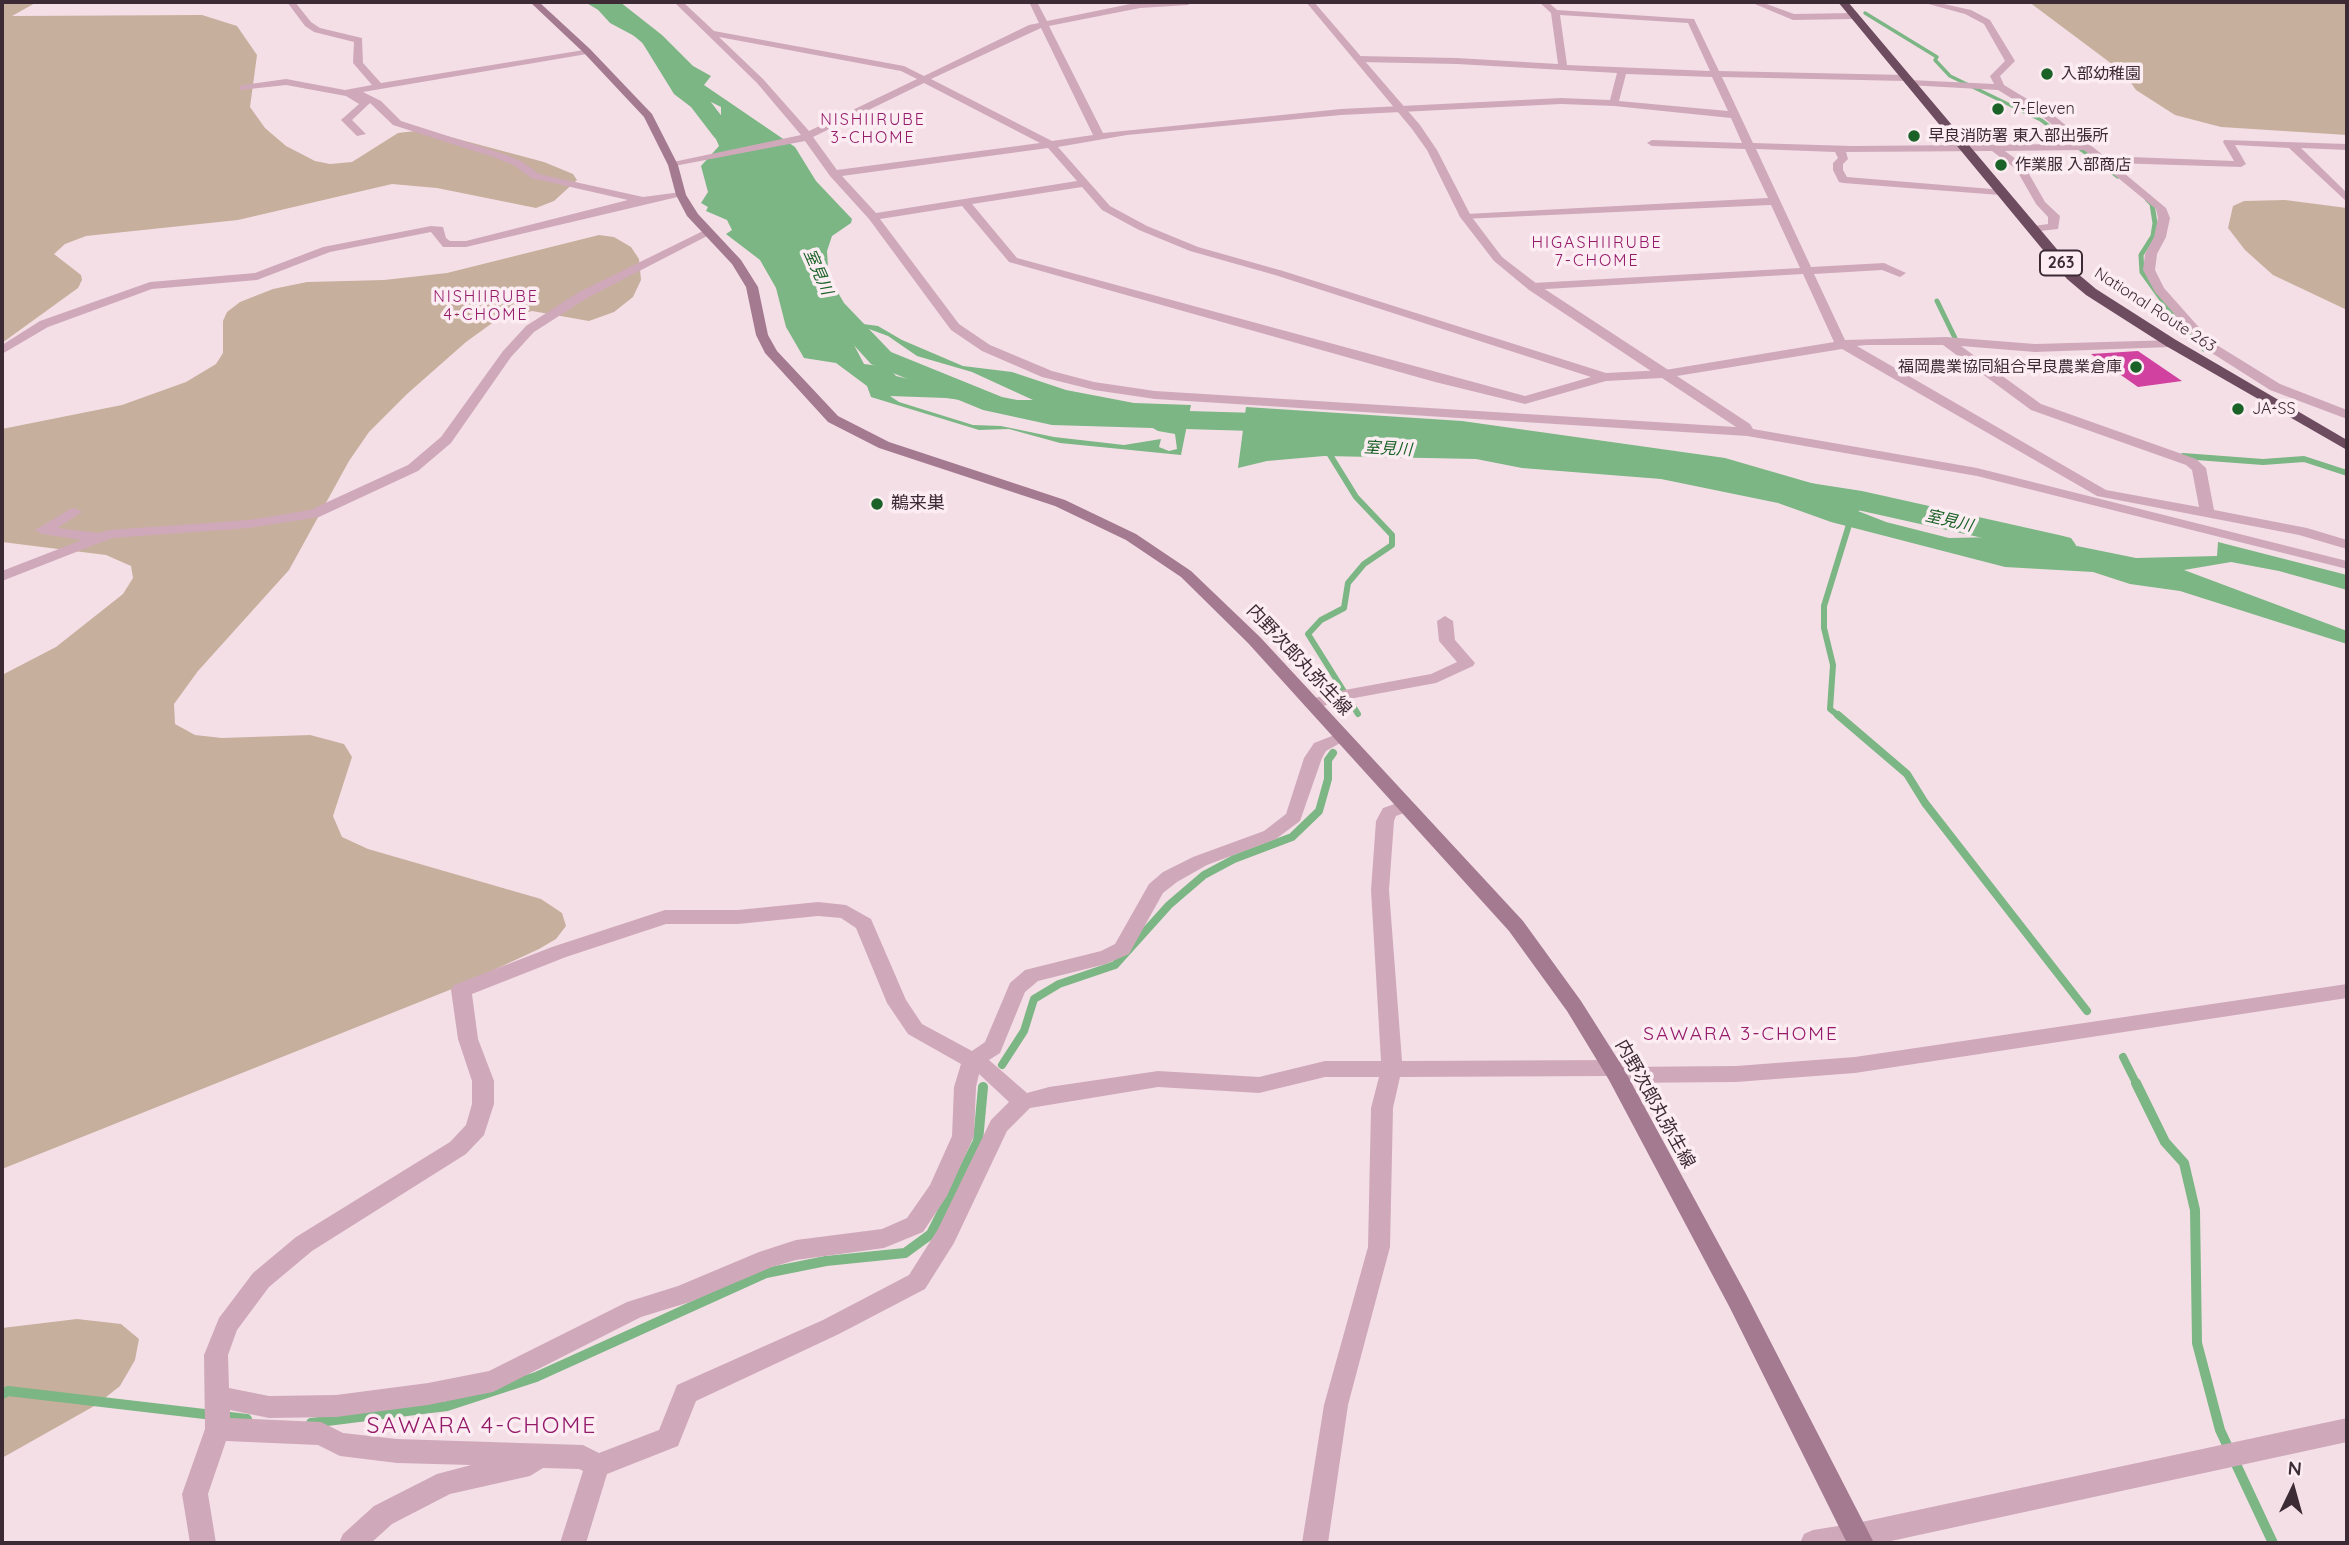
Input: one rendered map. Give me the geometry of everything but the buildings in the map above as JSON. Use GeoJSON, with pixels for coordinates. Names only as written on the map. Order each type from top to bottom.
{"type":"FeatureCollection","features":[{"type":"Feature","properties":{"kind":"highway","name":"National Route 263"},"geometry":{"type":"LineString","coordinates":[[1843,2],[2072,276],[2091,292],[2174,345],[2347,446]]}},
{"type":"Feature","properties":{"kind":"main road","name":"内野次郎丸弥生線"},"geometry":{"type":"LineString","coordinates":[[534,2],[587,51],[648,116],[678,163],[681,195],[707,233],[737,262],[752,287],[762,335],[771,352],[834,419],[884,446],[1060,503],[1131,537],[1186,574],[1254,640],[1516,926],[1574,1006],[1615,1071],[1738,1301],[1859,1540]]}},
{"type":"Feature","properties":{"kind":"street"},"geometry":{"type":"LineString","coordinates":[[291,2],[307,24],[317,30],[359,40],[358,63],[378,86]]}},
{"type":"Feature","properties":{"kind":"street"},"geometry":{"type":"LineString","coordinates":[[678,2],[760,80],[834,174],[873,217],[955,327],[986,348],[1046,374],[1094,386],[1155,394],[1747,432],[1977,472],[2347,565]]}},
{"type":"Feature","properties":{"kind":"street"},"geometry":{"type":"LineString","coordinates":[[1034,2],[1098,136]]}},
{"type":"Feature","properties":{"kind":"street"},"geometry":{"type":"LineString","coordinates":[[678,163],[804,137],[1019,32],[1045,24],[1140,5],[1188,2]]}},
{"type":"Feature","properties":{"kind":"street"},"geometry":{"type":"LineString","coordinates":[[1310,2],[1402,109],[1432,150],[1466,217],[1498,259],[1533,287],[1745,427],[1747,432]]}},
{"type":"Feature","properties":{"kind":"street"},"geometry":{"type":"LineString","coordinates":[[1543,2],[1555,12],[1691,22],[1840,342],[2102,493],[2302,531],[2347,545]]}},
{"type":"Feature","properties":{"kind":"street"},"geometry":{"type":"LineString","coordinates":[[1754,2],[1793,17],[1853,16]]}},
{"type":"Feature","properties":{"kind":"street"},"geometry":{"type":"LineString","coordinates":[[1925,2],[1968,12],[1987,22],[2010,61],[1995,76],[2000,87]]}},
{"type":"Feature","properties":{"kind":"street"},"geometry":{"type":"LineString","coordinates":[[1555,12],[1563,67]]}},
{"type":"Feature","properties":{"kind":"street"},"geometry":{"type":"LineString","coordinates":[[714,34],[904,69],[1051,145],[1116,215],[1194,249],[1279,273],[1605,377]]}},
{"type":"Feature","properties":{"kind":"street"},"geometry":{"type":"LineString","coordinates":[[349,92],[587,51]]}},
{"type":"Feature","properties":{"kind":"street"},"geometry":{"type":"LineString","coordinates":[[1358,58],[1716,75],[1908,80],[2000,87],[2048,116],[2099,159],[2151,196],[2161,208],[2164,218],[2148,270],[2159,289],[2208,345],[2275,387],[2347,415]]}},
{"type":"Feature","properties":{"kind":"street"},"geometry":{"type":"LineString","coordinates":[[1614,103],[1622,71]]}},
{"type":"Feature","properties":{"kind":"street"},"geometry":{"type":"LineString","coordinates":[[243,89],[292,83],[349,92],[378,103],[397,123],[500,156],[519,164],[535,176],[643,201]]}},
{"type":"Feature","properties":{"kind":"street"},"geometry":{"type":"LineString","coordinates":[[349,92],[366,104],[346,120],[361,134]]}},
{"type":"Feature","properties":{"kind":"street"},"geometry":{"type":"LineString","coordinates":[[834,174],[1051,145],[1098,136],[1341,112],[1561,101],[1614,103],[1735,115]]}},
{"type":"Feature","properties":{"kind":"street"},"geometry":{"type":"LineString","coordinates":[[2099,159],[2241,164],[2228,142],[2347,147]]}},
{"type":"Feature","properties":{"kind":"street"},"geometry":{"type":"LineString","coordinates":[[1652,143],[1965,150],[2085,147]]}},
{"type":"Feature","properties":{"kind":"street"},"geometry":{"type":"LineString","coordinates":[[2292,145],[2347,199]]}},
{"type":"Feature","properties":{"kind":"street"},"geometry":{"type":"LineString","coordinates":[[1839,148],[1843,159],[1838,163],[1838,170],[1843,180],[2000,191]]}},
{"type":"Feature","properties":{"kind":"street"},"geometry":{"type":"LineString","coordinates":[[1996,149],[2020,167],[2041,204],[2054,216],[2054,227],[2031,229]]}},
{"type":"Feature","properties":{"kind":"street"},"geometry":{"type":"LineString","coordinates":[[873,217],[1086,183]]}},
{"type":"Feature","properties":{"kind":"street"},"geometry":{"type":"LineString","coordinates":[[2,350],[44,324],[150,286],[257,275],[327,249],[431,229],[439,229],[440,239],[447,245],[466,244],[643,201],[681,195]]}},
{"type":"Feature","properties":{"kind":"street"},"geometry":{"type":"LineString","coordinates":[[1466,217],[1776,201]]}},
{"type":"Feature","properties":{"kind":"street"},"geometry":{"type":"LineString","coordinates":[[964,202],[1013,260],[1440,379],[1525,400],[1605,377],[1665,374],[1845,344],[1896,340],[2035,348],[2208,345]]}},
{"type":"Feature","properties":{"kind":"street"},"geometry":{"type":"LineString","coordinates":[[2,576],[110,534],[302,516],[413,468],[446,440],[507,354],[530,329],[583,295],[707,233]]}},
{"type":"Feature","properties":{"kind":"street"},"geometry":{"type":"LineString","coordinates":[[1533,287],[1884,267],[1900,273]]}},
{"type":"Feature","properties":{"kind":"street"},"geometry":{"type":"LineString","coordinates":[[1946,341],[2036,407],[2191,462],[2199,468],[2207,513]]}},
{"type":"Feature","properties":{"kind":"street"},"geometry":{"type":"LineString","coordinates":[[75,512],[42,530],[100,538]]}},
{"type":"Feature","properties":{"kind":"street"},"geometry":{"type":"LineString","coordinates":[[1312,705],[1334,697],[1436,678],[1467,663],[1447,641],[1445,621]]}},
{"type":"Feature","properties":{"kind":"street"},"geometry":{"type":"LineString","coordinates":[[219,1397],[269,1407],[336,1406],[492,1381],[635,1309],[682,1295],[767,1259],[796,1250],[884,1238],[915,1225],[939,1190],[963,1136],[965,1087],[972,1062],[993,1047],[1017,988],[1032,975],[1106,957],[1122,949],[1156,889],[1170,877],[1200,861],[1270,835],[1294,817],[1313,758],[1320,747],[1342,737]]}},
{"type":"Feature","properties":{"kind":"street"},"geometry":{"type":"LineString","coordinates":[[1315,1543],[1336,1405],[1379,1247],[1382,1108],[1392,1068],[1380,890],[1385,821],[1389,812],[1406,806]]}},
{"type":"Feature","properties":{"kind":"street"},"geometry":{"type":"LineString","coordinates":[[203,1543],[195,1494],[218,1429],[216,1355],[227,1325],[261,1280],[304,1244],[458,1148],[476,1129],[483,1104],[483,1081],[468,1039],[461,990],[559,952],[666,917],[738,918],[818,909],[846,912],[864,924],[882,961],[897,1003],[915,1029],[987,1069],[1023,1102]]}},
{"type":"Feature","properties":{"kind":"street"},"geometry":{"type":"LineString","coordinates":[[597,1466],[669,1438],[686,1392],[831,1327],[917,1282],[946,1236],[999,1126],[1023,1102],[1049,1095],[1158,1079],[1259,1085],[1325,1069],[1736,1074],[1855,1065],[2347,991]]}},
{"type":"Feature","properties":{"kind":"street"},"geometry":{"type":"LineString","coordinates":[[218,1429],[321,1434],[340,1444],[397,1451],[583,1457],[597,1466]]}},
{"type":"Feature","properties":{"kind":"street"},"geometry":{"type":"LineString","coordinates":[[1813,1543],[1859,1540],[2347,1430]]}},
{"type":"Feature","properties":{"kind":"street"},"geometry":{"type":"LineString","coordinates":[[352,1543],[383,1515],[446,1483],[530,1464],[538,1455]]}},
{"type":"Feature","properties":{"kind":"street"},"geometry":{"type":"LineString","coordinates":[[573,1543],[597,1466]]}},
{"type":"Feature","properties":{"kind":"shaded area"},"geometry":{"type":"Polygon","coordinates":[[[2,2],[37,2],[12,16],[202,15],[237,26],[257,55],[250,107],[265,128],[286,146],[315,161],[330,164],[352,162],[398,133],[424,130],[544,162],[573,174],[577,180],[554,201],[536,208],[437,188],[392,184],[238,220],[86,236],[65,244],[54,254],[81,275],[78,288],[2,343],[2,2]]]}},
{"type":"Feature","properties":{"kind":"shaded area"},"geometry":{"type":"Polygon","coordinates":[[[2029,2],[2347,2],[2347,135],[2221,127],[2175,115],[2136,90],[2124,73],[2029,2]]]}},
{"type":"Feature","properties":{"kind":"shaded area"},"geometry":{"type":"Polygon","coordinates":[[[2285,200],[2347,208],[2347,310],[2273,275],[2245,250],[2228,228],[2233,206],[2244,201],[2285,200]]]}},
{"type":"Feature","properties":{"kind":"shaded area"},"geometry":{"type":"Polygon","coordinates":[[[599,235],[614,237],[631,247],[639,259],[641,280],[633,297],[614,312],[589,321],[532,311],[495,321],[466,342],[407,394],[369,432],[349,461],[289,570],[198,671],[174,704],[175,724],[195,735],[222,738],[310,735],[344,744],[352,757],[333,816],[342,837],[368,849],[541,899],[562,913],[566,926],[556,939],[539,949],[457,987],[2,1169],[2,675],[56,647],[123,594],[133,578],[131,566],[106,555],[2,542],[2,429],[122,405],[186,382],[216,364],[223,353],[223,321],[227,312],[240,302],[273,289],[307,282],[384,280],[447,273],[599,235]]]}},
{"type":"Feature","properties":{"kind":"shaded area"},"geometry":{"type":"Polygon","coordinates":[[[77,1319],[121,1324],[139,1339],[135,1360],[120,1386],[96,1405],[2,1458],[2,1328],[77,1319]]]}},
{"type":"Feature","properties":{"kind":"water"},"geometry":{"type":"Polygon","coordinates":[[[585,2],[620,2],[662,35],[693,66],[711,76],[704,85],[795,147],[816,181],[852,219],[851,223],[832,236],[827,251],[829,284],[847,313],[863,324],[878,326],[902,340],[963,366],[1012,372],[1066,390],[1134,403],[1191,405],[1181,455],[1060,443],[1009,429],[979,430],[871,397],[867,386],[836,363],[804,358],[786,327],[776,288],[760,260],[726,234],[732,230],[727,220],[706,211],[708,207],[701,203],[708,192],[701,166],[719,146],[716,139],[723,123],[721,107],[689,91],[675,69],[664,67],[652,51],[621,25],[614,23],[615,20],[585,2]],[[858,325],[845,328],[864,364],[888,367],[896,376],[996,400],[1033,400],[972,372],[917,356],[888,336],[858,325]],[[890,396],[899,402],[973,425],[1001,426],[1054,437],[1124,445],[1161,439],[1159,447],[1169,451],[1177,449],[1175,434],[1158,431],[1130,415],[1046,412],[946,398],[890,396]]]}},
{"type":"Feature","properties":{"kind":"water"},"geometry":{"type":"Polygon","coordinates":[[[1246,407],[1462,421],[1725,458],[1856,496],[1835,502],[1886,522],[1949,538],[2000,537],[2021,528],[2072,545],[2136,558],[2217,556],[2218,542],[2347,575],[2347,590],[2279,571],[2231,562],[2184,570],[2347,631],[2347,644],[2180,591],[2130,584],[2093,572],[2005,567],[1831,522],[1778,503],[1661,479],[1522,468],[1476,459],[1324,456],[1267,461],[1238,468],[1246,407]]]}},
{"type":"Feature","properties":{"kind":"waterway","name":"室見川"},"geometry":{"type":"LineString","coordinates":[[601,2],[617,19],[648,35],[682,89],[699,102],[722,132],[758,167]]}},
{"type":"Feature","properties":{"kind":"waterway"},"geometry":{"type":"LineString","coordinates":[[1865,13],[1937,57],[1935,60],[1950,76],[2041,120],[2118,177]]}},
{"type":"Feature","properties":{"kind":"waterway"},"geometry":{"type":"LineString","coordinates":[[2147,199],[2152,204],[2155,223],[2153,236],[2141,255],[2142,272],[2183,329],[2204,349]]}},
{"type":"Feature","properties":{"kind":"waterway","name":"室見川"},"geometry":{"type":"LineString","coordinates":[[819,283],[833,307],[881,358],[994,404],[1052,416],[1257,422],[1295,438]]}},
{"type":"Feature","properties":{"kind":"waterway"},"geometry":{"type":"LineString","coordinates":[[1937,301],[1955,338]]}},
{"type":"Feature","properties":{"kind":"waterway"},"geometry":{"type":"LineString","coordinates":[[1327,450],[1356,497],[1392,535],[1392,545],[1364,564],[1348,583],[1344,608],[1321,620],[1308,634],[1358,714]]}},
{"type":"Feature","properties":{"kind":"waterway"},"geometry":{"type":"LineString","coordinates":[[2183,456],[2263,462],[2304,459],[2347,473]]}},
{"type":"Feature","properties":{"kind":"waterway","name":"室見川"},"geometry":{"type":"LineString","coordinates":[[1791,490],[1862,501],[2059,545]]}},
{"type":"Feature","properties":{"kind":"waterway"},"geometry":{"type":"LineString","coordinates":[[1840,717],[1830,709],[1833,665],[1824,628],[1824,606],[1852,515],[1862,501]]}},
{"type":"Feature","properties":{"kind":"waterway"},"geometry":{"type":"LineString","coordinates":[[1838,715],[1907,774],[1925,803],[2087,1011]]}},
{"type":"Feature","properties":{"kind":"waterway"},"geometry":{"type":"LineString","coordinates":[[1002,1065],[1024,1031],[1034,999],[1059,984],[1115,965],[1169,905],[1204,875],[1234,859],[1292,837],[1319,811],[1328,779],[1328,760],[1333,753]]}},
{"type":"Feature","properties":{"kind":"waterway"},"geometry":{"type":"LineString","coordinates":[[2123,1057],[2136,1083]]}},
{"type":"Feature","properties":{"kind":"waterway"},"geometry":{"type":"LineString","coordinates":[[2136,1083],[2165,1142],[2184,1163],[2195,1210],[2197,1343],[2220,1430],[2273,1543]]}},
{"type":"Feature","properties":{"kind":"waterway"},"geometry":{"type":"LineString","coordinates":[[311,1423],[447,1406],[536,1377],[766,1273],[826,1261],[905,1253],[931,1234],[978,1141],[983,1087]]}},
{"type":"Feature","properties":{"kind":"waterway"},"geometry":{"type":"LineString","coordinates":[[2,1394],[8,1391],[247,1419]]}},
{"type":"Feature","properties":{"kind":"place","name":"入部幼稚園"},"geometry":{"type":"Point","coordinates":[2047,74]}},
{"type":"Feature","properties":{"kind":"place","name":"7-Eleven"},"geometry":{"type":"Point","coordinates":[1998,109]}},
{"type":"Feature","properties":{"kind":"place","name":"早良消防署 東入部出張所"},"geometry":{"type":"Point","coordinates":[1914,136]}},
{"type":"Feature","properties":{"kind":"place","name":"作業服 入部商店"},"geometry":{"type":"Point","coordinates":[2001,165]}},
{"type":"Feature","properties":{"kind":"place","name":"福岡農業協同組合早良農業倉庫"},"geometry":{"type":"Point","coordinates":[2136,367]}},
{"type":"Feature","properties":{"kind":"place","name":"JA-SS"},"geometry":{"type":"Point","coordinates":[2238,409]}},
{"type":"Feature","properties":{"kind":"place","name":"鵜来巣"},"geometry":{"type":"Point","coordinates":[877,504]}},
{"type":"Feature","properties":{"kind":"district","name":"NISHIIRUBE 3-CHOME"},"geometry":{"type":"Point","coordinates":[873,129]}},
{"type":"Feature","properties":{"kind":"district","name":"HIGASHIIRUBE 7-CHOME"},"geometry":{"type":"Point","coordinates":[1597,252]}},
{"type":"Feature","properties":{"kind":"district","name":"NISHIIRUBE 4-CHOME"},"geometry":{"type":"Point","coordinates":[486,306]}},
{"type":"Feature","properties":{"kind":"district","name":"SAWARA 3-CHOME"},"geometry":{"type":"Point","coordinates":[1741,1034]}},
{"type":"Feature","properties":{"kind":"district","name":"SAWARA 4-CHOME"},"geometry":{"type":"Point","coordinates":[482,1426]}}]}
